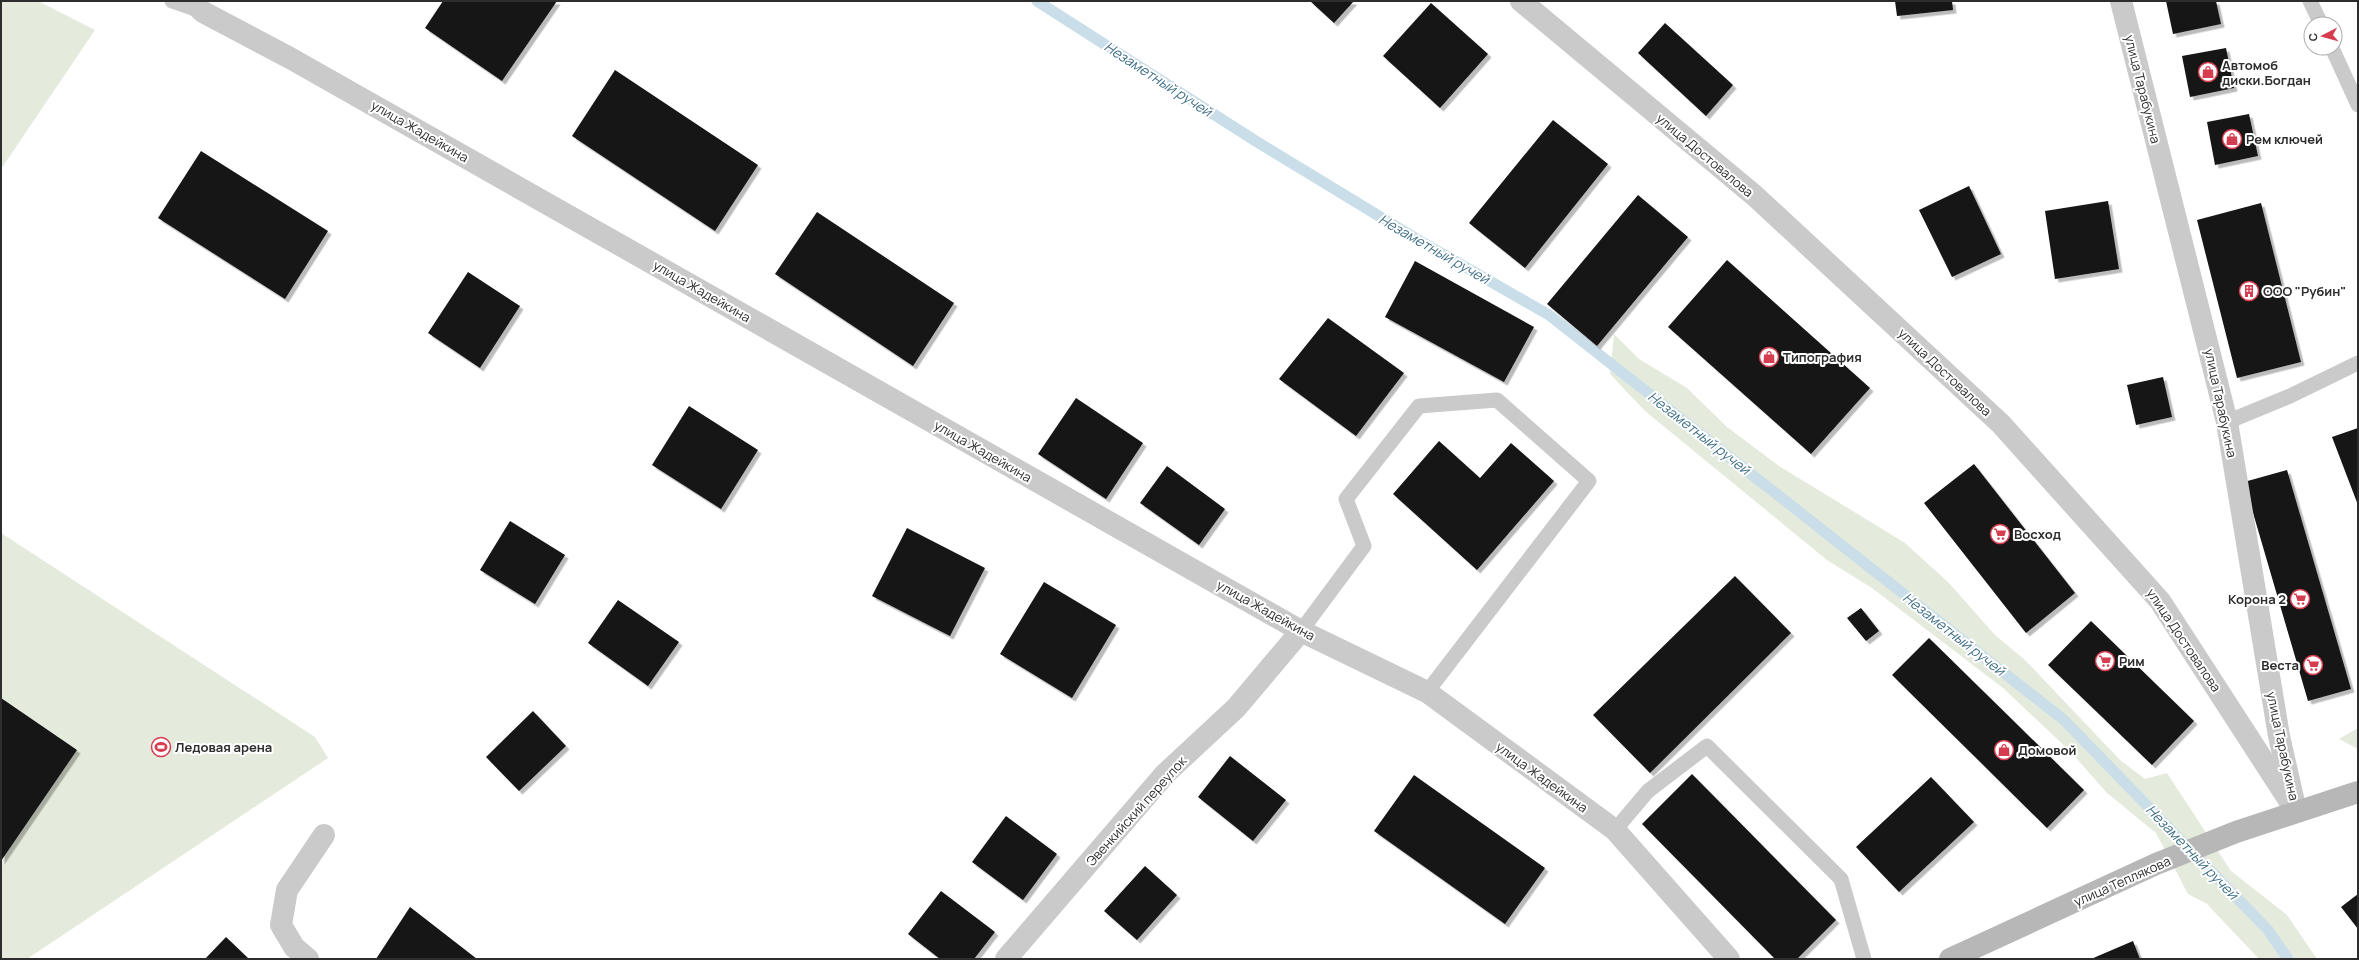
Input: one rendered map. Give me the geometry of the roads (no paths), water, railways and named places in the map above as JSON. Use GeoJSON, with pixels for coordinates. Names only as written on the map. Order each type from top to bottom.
{"type":"FeatureCollection","features":[{"type":"Feature","properties":{"kind":"main road","name":"улица Теплякова"},"geometry":{"type":"LineString","coordinates":[[1950,959],[2156,864],[2236,832],[2296,811],[2358,792]]}},
{"type":"Feature","properties":{"kind":"street","name":"улица Достовалова"},"geometry":{"type":"LineString","coordinates":[[1521,1],[1755,196],[2001,424],[2160,601],[2296,811]]}},
{"type":"Feature","properties":{"kind":"street","name":"улица Тарабукина"},"geometry":{"type":"LineString","coordinates":[[2121,1],[2227,422],[2278,736],[2296,811]]}},
{"type":"Feature","properties":{"kind":"street","name":"улица Жадейкина"},"geometry":{"type":"LineString","coordinates":[[198,6],[1302,631],[1427,692],[1615,830],[1729,959]]}},
{"type":"Feature","properties":{"kind":"street","name":"Эвенкийский переулок"},"geometry":{"type":"LineString","coordinates":[[1006,959],[1165,774],[1236,708],[1302,631]]}},
{"type":"Feature","properties":{"kind":"street"},"geometry":{"type":"LineString","coordinates":[[308,959],[294,947],[281,925],[287,890],[324,835]]}},
{"type":"Feature","properties":{"kind":"lane"},"geometry":{"type":"LineString","coordinates":[[172,1],[198,6]]}},
{"type":"Feature","properties":{"kind":"lane"},"geometry":{"type":"LineString","coordinates":[[2310,1],[2317,16]]}},
{"type":"Feature","properties":{"kind":"lane"},"geometry":{"type":"LineString","coordinates":[[2336,56],[2358,105]]}},
{"type":"Feature","properties":{"kind":"lane"},"geometry":{"type":"LineString","coordinates":[[2227,422],[2290,396],[2358,363]]}},
{"type":"Feature","properties":{"kind":"lane"},"geometry":{"type":"LineString","coordinates":[[1302,631],[1364,546],[1346,499],[1419,406],[1497,400],[1589,481],[1427,692]]}},
{"type":"Feature","properties":{"kind":"lane"},"geometry":{"type":"LineString","coordinates":[[1615,830],[1648,791],[1707,746],[1841,879],[1864,959]]}},
{"type":"Feature","properties":{"kind":"waterway","name":"Незаметный ручей"},"geometry":{"type":"LineString","coordinates":[[1037,1],[1254,140],[1420,241],[1549,315],[2064,720],[2268,930],[2288,959]]}},
{"type":"Feature","properties":{"kind":"place","name":"Автомоб диски.Богдан"},"geometry":{"type":"Point","coordinates":[2208,72]}},
{"type":"Feature","properties":{"kind":"place","name":"Рем ключей"},"geometry":{"type":"Point","coordinates":[2232,139]}},
{"type":"Feature","properties":{"kind":"place","name":"ООО \"Рубин\""},"geometry":{"type":"Point","coordinates":[2249,291]}},
{"type":"Feature","properties":{"kind":"place","name":"Типография"},"geometry":{"type":"Point","coordinates":[1769,357]}},
{"type":"Feature","properties":{"kind":"place","name":"Восход"},"geometry":{"type":"Point","coordinates":[2000,534]}},
{"type":"Feature","properties":{"kind":"place","name":"Корона 2"},"geometry":{"type":"Point","coordinates":[2300,599]}},
{"type":"Feature","properties":{"kind":"place","name":"Рим"},"geometry":{"type":"Point","coordinates":[2105,661]}},
{"type":"Feature","properties":{"kind":"place","name":"Веста"},"geometry":{"type":"Point","coordinates":[2313,665]}},
{"type":"Feature","properties":{"kind":"place","name":"Ледовая арена"},"geometry":{"type":"Point","coordinates":[161,747]}},
{"type":"Feature","properties":{"kind":"place","name":"Домовой"},"geometry":{"type":"Point","coordinates":[2004,750]}}]}
